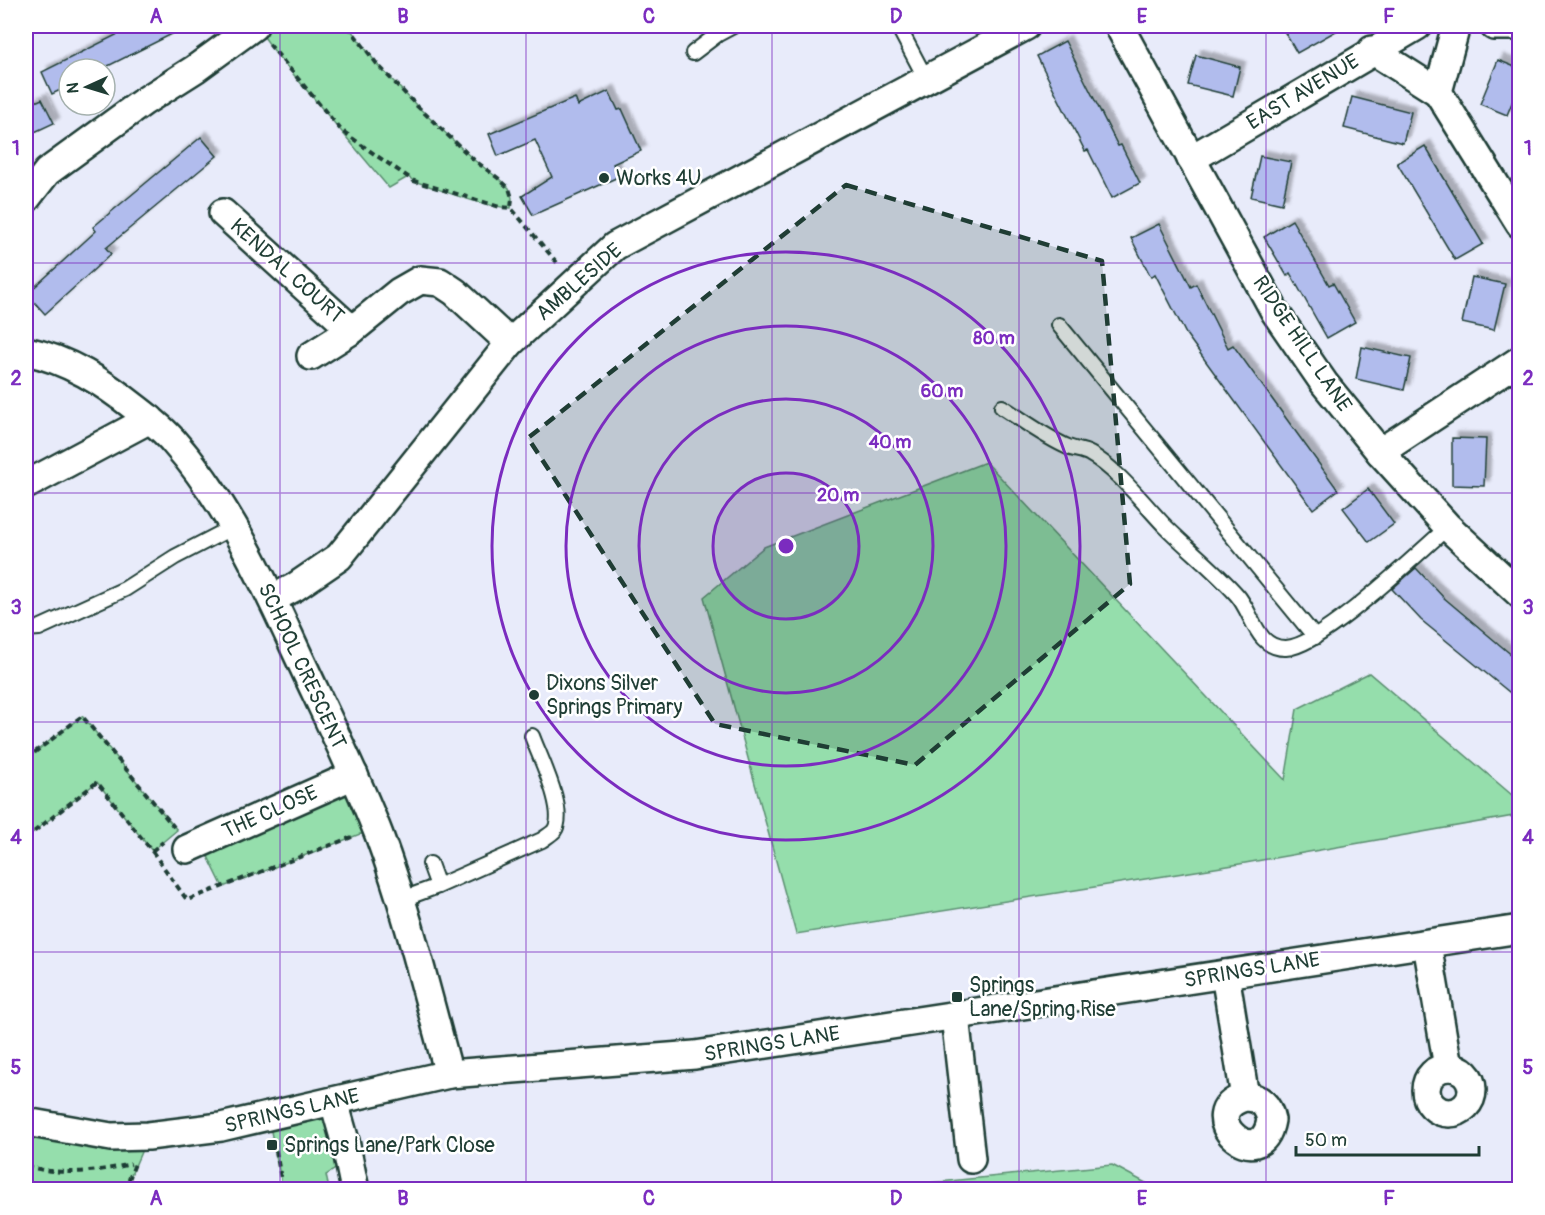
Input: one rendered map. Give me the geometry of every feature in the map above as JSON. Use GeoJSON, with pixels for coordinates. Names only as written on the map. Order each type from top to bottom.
{"type":"FeatureCollection","features":[{"type":"Feature","properties":{"kind":"street","name":"AMBLESIDE"},"geometry":{"type":"LineString","coordinates":[[273,599],[295,587],[339,556],[510,343],[615,246],[1026,26]]}},
{"type":"Feature","properties":{"kind":"street","name":"RIDGE HILL LANE"},"geometry":{"type":"LineString","coordinates":[[1119,26],[1275,312],[1324,383],[1380,453],[1448,527],[1520,594]]}},
{"type":"Feature","properties":{"kind":"street","name":"EAST AVENUE"},"geometry":{"type":"LineString","coordinates":[[1191,159],[1372,50],[1417,26]]}},
{"type":"Feature","properties":{"kind":"street"},"geometry":{"type":"LineString","coordinates":[[1438,92],[1456,26]]}},
{"type":"Feature","properties":{"kind":"street"},"geometry":{"type":"LineString","coordinates":[[1494,26],[1520,27]]}},
{"type":"Feature","properties":{"kind":"street"},"geometry":{"type":"LineString","coordinates":[[26,199],[47,172],[143,102],[195,69],[260,33]]}},
{"type":"Feature","properties":{"kind":"street"},"geometry":{"type":"LineString","coordinates":[[1372,50],[1438,92],[1520,224]]}},
{"type":"Feature","properties":{"kind":"street","name":"KENDAL COURT"},"geometry":{"type":"LineString","coordinates":[[223,213],[352,330]]}},
{"type":"Feature","properties":{"kind":"street","name":"KENDAL COURT"},"geometry":{"type":"LineString","coordinates":[[311,356],[352,330],[399,292],[420,280],[440,282],[455,292],[510,343]]}},
{"type":"Feature","properties":{"kind":"street","name":"SCHOOL CRESCENT"},"geometry":{"type":"LineString","coordinates":[[26,351],[67,363],[105,384],[150,419],[173,441],[199,473],[233,527],[273,599],[379,835],[400,900],[449,1074]]}},
{"type":"Feature","properties":{"kind":"street"},"geometry":{"type":"LineString","coordinates":[[1380,453],[1520,360]]}},
{"type":"Feature","properties":{"kind":"street"},"geometry":{"type":"LineString","coordinates":[[26,485],[150,419]]}},
{"type":"Feature","properties":{"kind":"street","name":"THE CLOSE"},"geometry":{"type":"LineString","coordinates":[[182,839],[354,775]]}},
{"type":"Feature","properties":{"kind":"street","name":"SPRINGS LANE"},"geometry":{"type":"LineString","coordinates":[[26,1122],[120,1137],[221,1127],[449,1074],[695,1055],[1520,929]]}},
{"type":"Feature","properties":{"kind":"street"},"geometry":{"type":"LineString","coordinates":[[1427,944],[1448,1067]]}},
{"type":"Feature","properties":{"kind":"street"},"geometry":{"type":"LineString","coordinates":[[1225,974],[1245,1097]]}},
{"type":"Feature","properties":{"kind":"street"},"geometry":{"type":"LineString","coordinates":[[955,1016],[971,1159]]}},
{"type":"Feature","properties":{"kind":"street"},"geometry":{"type":"LineString","coordinates":[[333,1102],[356,1190]]}},
{"type":"Feature","properties":{"kind":"lane"},"geometry":{"type":"LineString","coordinates":[[693,53],[733,26]]}},
{"type":"Feature","properties":{"kind":"lane"},"geometry":{"type":"LineString","coordinates":[[898,26],[926,80]]}},
{"type":"Feature","properties":{"kind":"lane"},"geometry":{"type":"LineString","coordinates":[[1059,325],[1315,637]]}},
{"type":"Feature","properties":{"kind":"lane"},"geometry":{"type":"LineString","coordinates":[[1002,406],[1069,448],[1089,454],[1120,478],[1238,596],[1264,640],[1276,648],[1289,648],[1315,637],[1346,616],[1448,527]]}},
{"type":"Feature","properties":{"kind":"lane"},"geometry":{"type":"LineString","coordinates":[[26,629],[39,628],[125,589],[175,557],[233,527]]}},
{"type":"Feature","properties":{"kind":"lane"},"geometry":{"type":"LineString","coordinates":[[400,900],[438,886],[542,840],[554,830],[559,815],[555,798],[531,736]]}},
{"type":"Feature","properties":{"kind":"lane"},"geometry":{"type":"LineString","coordinates":[[430,864],[438,886]]}},
{"type":"Feature","properties":{"kind":"path"},"geometry":{"type":"LineString","coordinates":[[348,26],[377,64],[417,105],[474,160],[509,188],[512,198],[511,208]]}},
{"type":"Feature","properties":{"kind":"path"},"geometry":{"type":"LineString","coordinates":[[260,33],[341,130],[414,181],[471,199],[511,208],[573,285]]}},
{"type":"Feature","properties":{"kind":"path"},"geometry":{"type":"LineString","coordinates":[[26,759],[82,716],[182,839],[153,851]]}},
{"type":"Feature","properties":{"kind":"path"},"geometry":{"type":"LineString","coordinates":[[26,838],[97,782],[153,851],[187,900],[360,834],[379,835]]}},
{"type":"Feature","properties":{"kind":"path"},"geometry":{"type":"LineString","coordinates":[[268,1117],[283,1190]]}},
{"type":"Feature","properties":{"kind":"path"},"geometry":{"type":"LineString","coordinates":[[26,1166],[64,1172],[101,1171],[135,1163]]}},
{"type":"Feature","properties":{"kind":"highlighted area"},"geometry":{"type":"Polygon","coordinates":[[[846,185],[1102,261],[1130,584],[915,765],[715,724],[528,438],[846,185]]]}},
{"type":"Feature","properties":{"kind":"green space"},"geometry":{"type":"Polygon","coordinates":[[[256,26],[348,26],[377,64],[417,106],[474,160],[509,188],[512,198],[511,208],[474,201],[408,177],[389,188],[278,56],[256,26]]]}},
{"type":"Feature","properties":{"kind":"green space"},"geometry":{"type":"Polygon","coordinates":[[[986,462],[1285,780],[1297,709],[1369,673],[1519,801],[1519,815],[1234,865],[796,934],[704,597],[764,547],[986,462]]]}},
{"type":"Feature","properties":{"kind":"green space"},"geometry":{"type":"Polygon","coordinates":[[[82,716],[177,830],[152,851],[97,782],[26,838],[26,759],[82,716]]]}},
{"type":"Feature","properties":{"kind":"green space"},"geometry":{"type":"Polygon","coordinates":[[[354,775],[379,835],[360,834],[223,887],[201,842],[354,775]]]}},
{"type":"Feature","properties":{"kind":"green space"},"geometry":{"type":"Polygon","coordinates":[[[334,1102],[349,1160],[326,1175],[329,1189],[283,1189],[268,1117],[334,1102]]]}},
{"type":"Feature","properties":{"kind":"green space"},"geometry":{"type":"Polygon","coordinates":[[[26,1122],[148,1136],[125,1189],[26,1189],[26,1122]]]}},
{"type":"Feature","properties":{"kind":"green space"},"geometry":{"type":"Polygon","coordinates":[[[1112,1165],[1157,1189],[867,1189],[1112,1165]]]}},
{"type":"Feature","properties":{"kind":"building"},"geometry":{"type":"Polygon","coordinates":[[[134,26],[188,26],[117,62],[117,57],[72,57],[134,26]]]}},
{"type":"Feature","properties":{"kind":"building"},"geometry":{"type":"Polygon","coordinates":[[[1281,26],[1345,26],[1297,53],[1281,26]]]}},
{"type":"Feature","properties":{"kind":"building"},"geometry":{"type":"Polygon","coordinates":[[[1065,41],[1118,146],[1121,145],[1140,183],[1112,198],[1088,150],[1085,151],[1037,56],[1065,41]]]}},
{"type":"Feature","properties":{"kind":"building"},"geometry":{"type":"Polygon","coordinates":[[[1196,55],[1240,67],[1233,96],[1188,85],[1196,55]]]}},
{"type":"Feature","properties":{"kind":"building"},"geometry":{"type":"Polygon","coordinates":[[[1498,60],[1520,69],[1520,83],[1507,115],[1480,104],[1498,60]]]}},
{"type":"Feature","properties":{"kind":"building"},"geometry":{"type":"Polygon","coordinates":[[[57,64],[57,92],[52,94],[42,72],[57,64]]]}},
{"type":"Feature","properties":{"kind":"building"},"geometry":{"type":"Polygon","coordinates":[[[609,91],[618,110],[622,109],[641,151],[613,164],[618,177],[533,215],[522,196],[552,177],[535,140],[498,156],[489,134],[575,98],[578,106],[609,91]]]}},
{"type":"Feature","properties":{"kind":"building"},"geometry":{"type":"Polygon","coordinates":[[[1352,97],[1411,112],[1403,143],[1344,128],[1352,97]]]}},
{"type":"Feature","properties":{"kind":"building"},"geometry":{"type":"Polygon","coordinates":[[[42,99],[54,123],[26,136],[26,106],[42,99]]]}},
{"type":"Feature","properties":{"kind":"building"},"geometry":{"type":"Polygon","coordinates":[[[201,137],[217,156],[106,248],[111,254],[45,314],[27,294],[96,231],[93,227],[201,137]]]}},
{"type":"Feature","properties":{"kind":"building"},"geometry":{"type":"Polygon","coordinates":[[[1425,146],[1483,244],[1455,260],[1397,163],[1425,146]]]}},
{"type":"Feature","properties":{"kind":"building"},"geometry":{"type":"Polygon","coordinates":[[[1260,156],[1291,162],[1282,204],[1251,197],[1260,156]]]}},
{"type":"Feature","properties":{"kind":"building"},"geometry":{"type":"Polygon","coordinates":[[[1292,220],[1329,285],[1333,283],[1355,322],[1327,338],[1290,273],[1287,276],[1264,237],[1292,220]]]}},
{"type":"Feature","properties":{"kind":"building"},"geometry":{"type":"Polygon","coordinates":[[[1159,224],[1191,287],[1196,284],[1228,348],[1233,345],[1338,490],[1313,509],[1186,334],[1155,274],[1151,277],[1131,238],[1159,224]]]}},
{"type":"Feature","properties":{"kind":"building"},"geometry":{"type":"Polygon","coordinates":[[[1472,277],[1505,284],[1494,330],[1462,323],[1472,277]]]}},
{"type":"Feature","properties":{"kind":"building"},"geometry":{"type":"Polygon","coordinates":[[[1362,347],[1411,358],[1404,390],[1356,379],[1362,347]]]}},
{"type":"Feature","properties":{"kind":"building"},"geometry":{"type":"Polygon","coordinates":[[[1452,438],[1486,439],[1484,486],[1452,485],[1452,438]]]}},
{"type":"Feature","properties":{"kind":"building"},"geometry":{"type":"Polygon","coordinates":[[[1368,489],[1394,524],[1369,542],[1343,508],[1368,489]]]}},
{"type":"Feature","properties":{"kind":"building"},"geometry":{"type":"Polygon","coordinates":[[[1416,568],[1443,597],[1520,662],[1520,701],[1421,620],[1392,589],[1416,568]]]}},
{"type":"Feature","properties":{"kind":"place","name":"Works 4U"},"geometry":{"type":"Point","coordinates":[604,178]}},
{"type":"Feature","properties":{"kind":"place","name":"Dixons Silver Springs Primary"},"geometry":{"type":"Point","coordinates":[534,695]}},
{"type":"Feature","properties":{"kind":"place","name":"Springs Lane/Spring Rise"},"geometry":{"type":"Point","coordinates":[957,997]}},
{"type":"Feature","properties":{"kind":"place","name":"Springs Lane/Park Close"},"geometry":{"type":"Point","coordinates":[272,1145]}}]}
